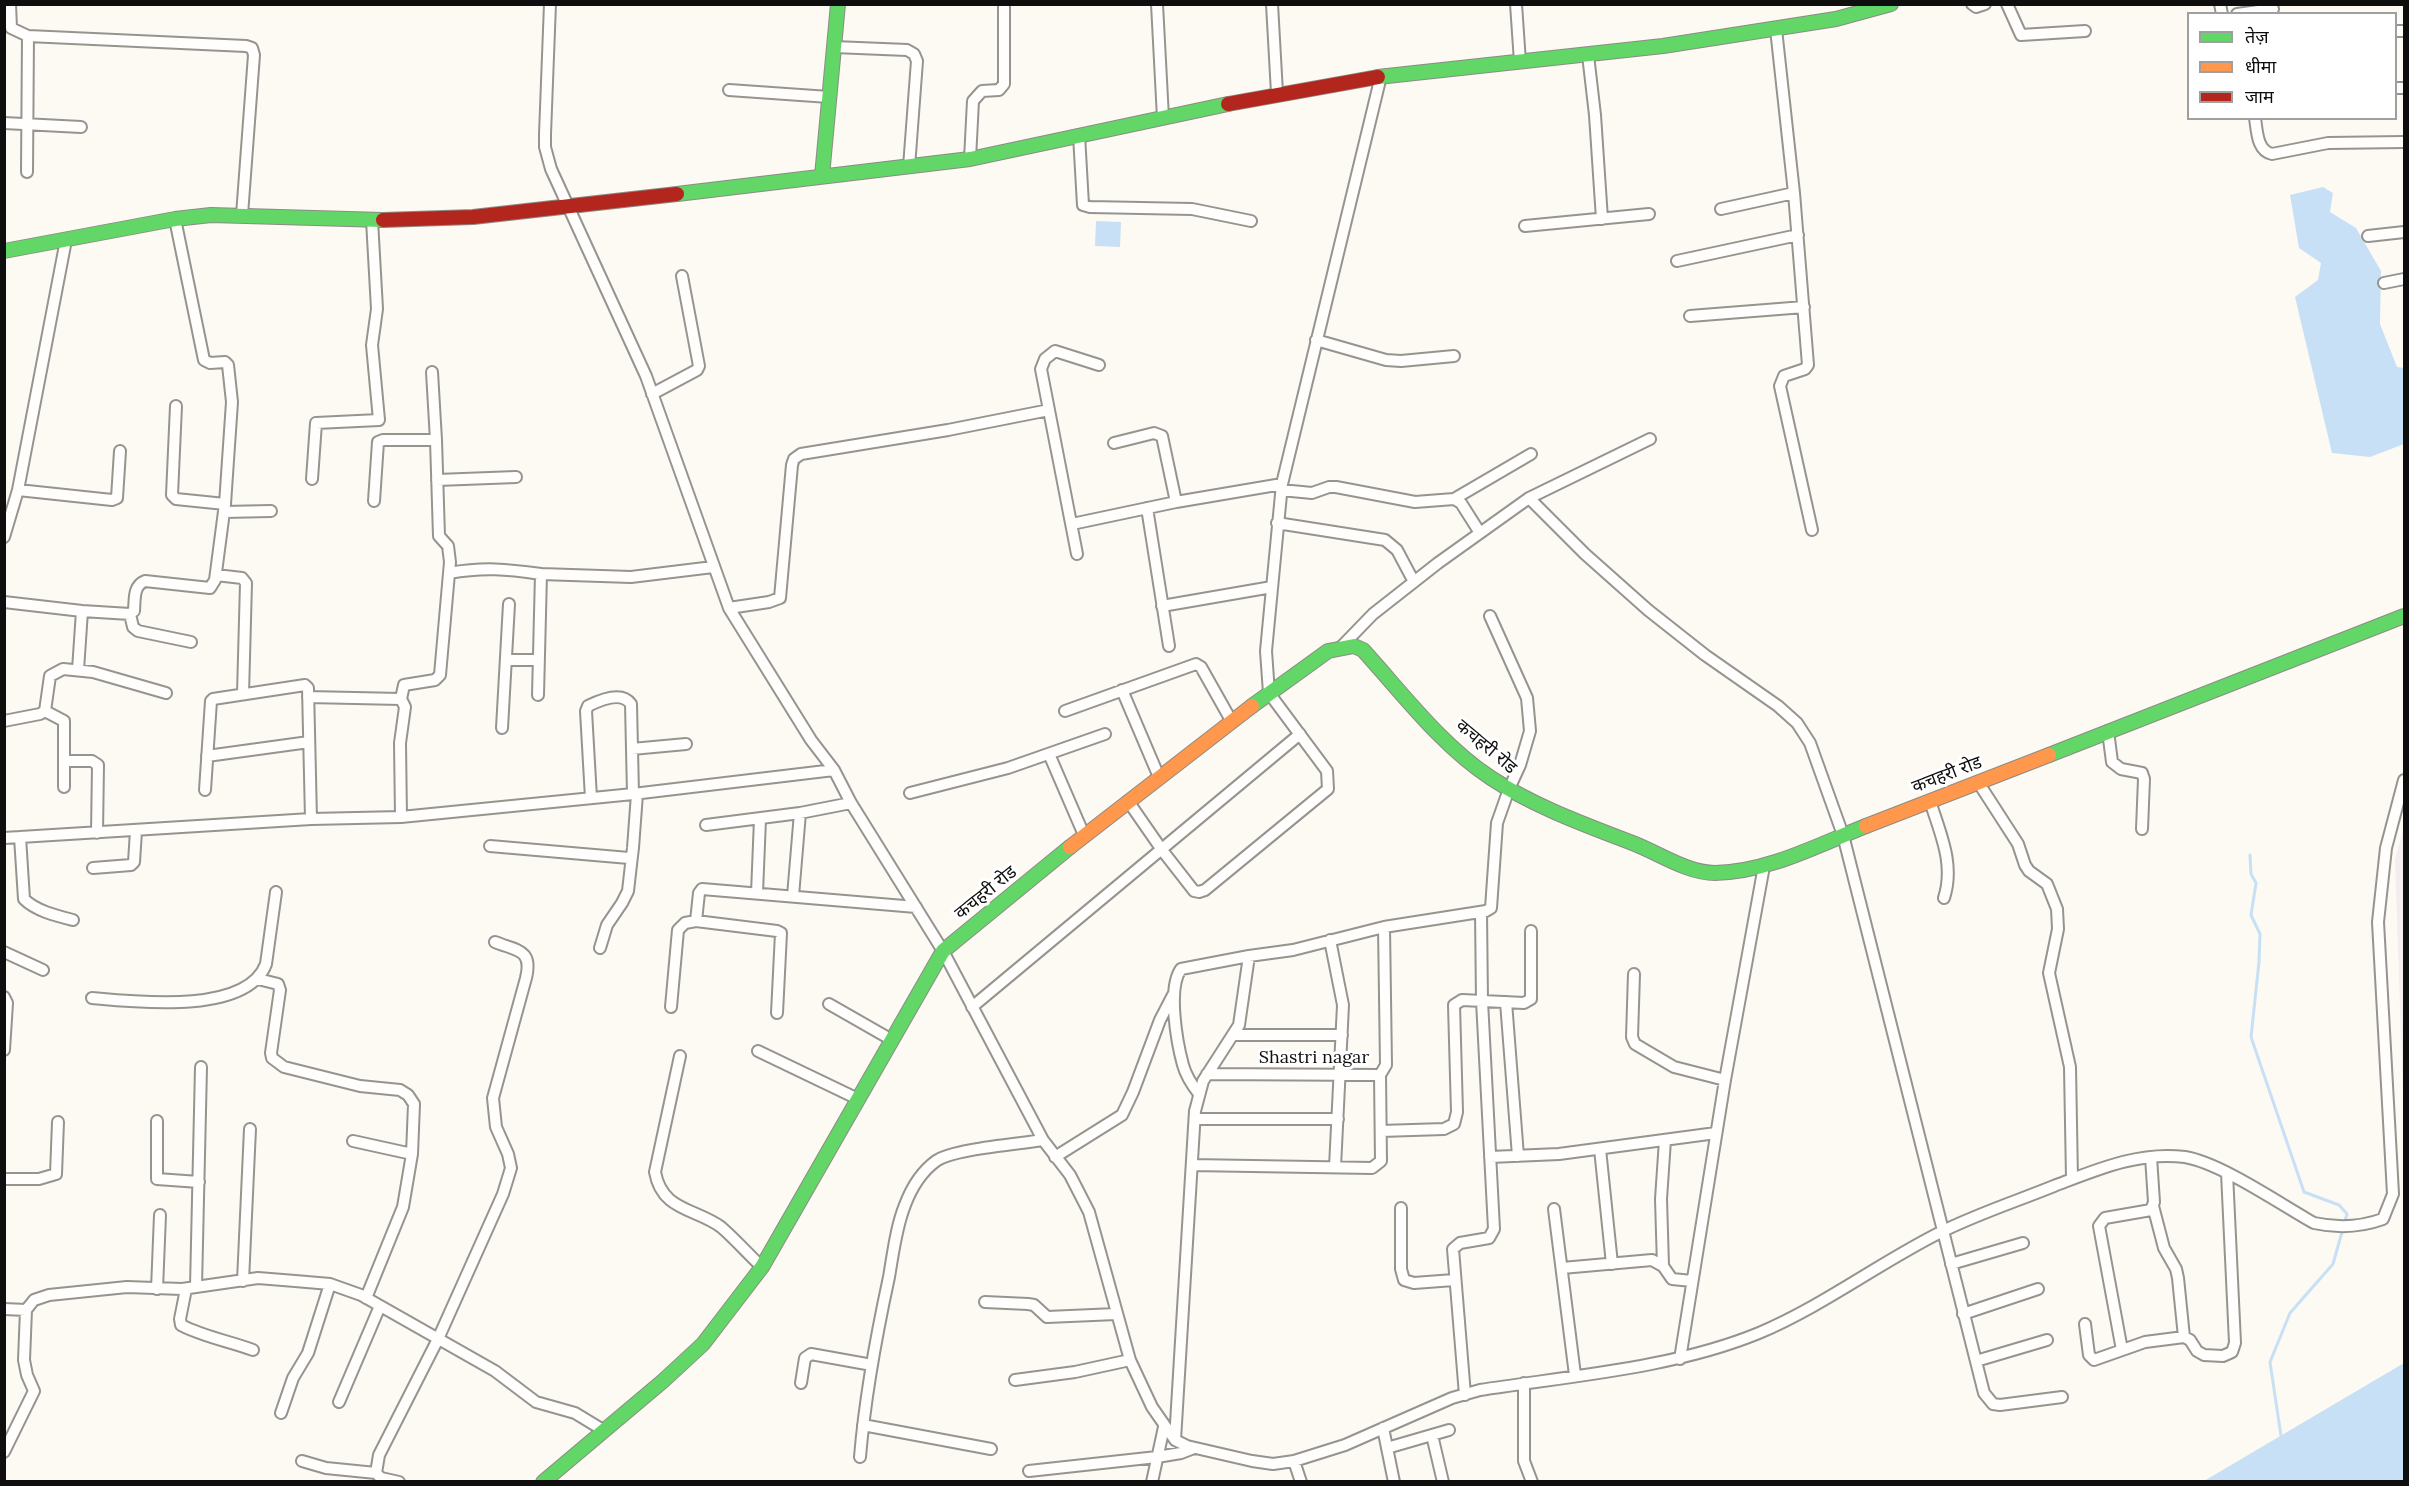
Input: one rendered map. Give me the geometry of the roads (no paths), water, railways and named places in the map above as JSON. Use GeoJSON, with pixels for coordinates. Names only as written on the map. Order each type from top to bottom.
{"type":"FeatureCollection","features":[{"type":"Feature","properties":{"kind":"main road"},"geometry":{"type":"LineString","coordinates":[[822,176],[838,4]]}},
{"type":"Feature","properties":{"kind":"main road"},"geometry":{"type":"LineString","coordinates":[[4,251],[176,219],[211,215],[372,220],[473,217],[909,167],[970,159],[1277,93],[1381,76],[1588,55],[1776,29],[1836,19],[1891,4]]}},
{"type":"Feature","properties":{"kind":"main road","name":"कचहरी रोड"},"geometry":{"type":"LineString","coordinates":[[543,1482],[663,1381],[703,1344],[762,1267],[943,951],[1084,835],[1269,693],[1328,651],[1354,646],[1362,650],[1454,747],[1474,765],[1509,789],[1698,872],[1738,872],[1764,866],[2404,616]]}},
{"type":"Feature","properties":{"kind":"street"},"geometry":{"type":"LineString","coordinates":[[10,4],[11,28],[28,36],[252,48],[254,56],[242,215]]}},
{"type":"Feature","properties":{"kind":"street"},"geometry":{"type":"LineString","coordinates":[[550,4],[545,147],[551,169],[652,394],[729,608],[812,740],[834,770],[851,803],[943,951],[1043,1140],[1070,1175],[1089,1212],[1116,1314],[1130,1360],[1141,1386],[1164,1427],[1175,1440],[1194,1448],[1273,1464],[1294,1461],[1345,1445],[1465,1395],[1524,1383],[1680,1359],[1720,1348],[1797,1316],[1874,1269],[1942,1232],[2104,1166],[2151,1157],[2187,1158],[2227,1173],[2314,1223],[2330,1227],[2368,1224],[2383,1219],[2389,1208],[2392,1194],[2378,922],[2385,848],[2404,780]]}},
{"type":"Feature","properties":{"kind":"street"},"geometry":{"type":"LineString","coordinates":[[970,159],[973,101],[982,91],[999,90],[1004,84],[1004,4]]}},
{"type":"Feature","properties":{"kind":"street"},"geometry":{"type":"LineString","coordinates":[[1157,4],[1163,118]]}},
{"type":"Feature","properties":{"kind":"street"},"geometry":{"type":"LineString","coordinates":[[1272,4],[1277,93]]}},
{"type":"Feature","properties":{"kind":"street"},"geometry":{"type":"LineString","coordinates":[[1516,4],[1520,62]]}},
{"type":"Feature","properties":{"kind":"street"},"geometry":{"type":"LineString","coordinates":[[1972,4],[1976,7],[1985,4]]}},
{"type":"Feature","properties":{"kind":"street"},"geometry":{"type":"LineString","coordinates":[[2007,4],[2021,35],[2085,31]]}},
{"type":"Feature","properties":{"kind":"street"},"geometry":{"type":"LineString","coordinates":[[2251,12],[2273,9]]}},
{"type":"Feature","properties":{"kind":"street"},"geometry":{"type":"LineString","coordinates":[[1776,29],[1794,193],[1808,364],[1805,369],[1784,376],[1780,386],[1812,530]]}},
{"type":"Feature","properties":{"kind":"street"},"geometry":{"type":"LineString","coordinates":[[27,172],[28,36]]}},
{"type":"Feature","properties":{"kind":"street"},"geometry":{"type":"LineString","coordinates":[[834,47],[907,50],[914,54],[917,61],[909,167]]}},
{"type":"Feature","properties":{"kind":"street"},"geometry":{"type":"LineString","coordinates":[[1588,55],[1595,115],[1602,219]]}},
{"type":"Feature","properties":{"kind":"street"},"geometry":{"type":"LineString","coordinates":[[1128,801],[1161,850],[1194,891],[1199,892],[1205,890],[1328,789],[1327,771],[1269,693],[1266,651],[1282,487],[1381,76]]}},
{"type":"Feature","properties":{"kind":"street"},"geometry":{"type":"LineString","coordinates":[[729,90],[829,97]]}},
{"type":"Feature","properties":{"kind":"street"},"geometry":{"type":"LineString","coordinates":[[2255,120],[2261,148],[2266,153],[2272,154],[2336,142],[2404,142]]}},
{"type":"Feature","properties":{"kind":"street"},"geometry":{"type":"LineString","coordinates":[[4,123],[81,127]]}},
{"type":"Feature","properties":{"kind":"street"},"geometry":{"type":"LineString","coordinates":[[1079,135],[1083,205],[1192,209],[1251,221]]}},
{"type":"Feature","properties":{"kind":"street"},"geometry":{"type":"LineString","coordinates":[[1721,209],[1794,193]]}},
{"type":"Feature","properties":{"kind":"street"},"geometry":{"type":"LineString","coordinates":[[1526,226],[1649,214]]}},
{"type":"Feature","properties":{"kind":"street"},"geometry":{"type":"LineString","coordinates":[[4,602],[130,614],[134,611],[136,588],[145,580],[210,588],[216,575],[232,402],[228,365],[225,362],[210,363],[204,360],[176,219]]}},
{"type":"Feature","properties":{"kind":"street"},"geometry":{"type":"LineString","coordinates":[[312,479],[316,423],[379,420],[372,345],[377,309],[372,220]]}},
{"type":"Feature","properties":{"kind":"street"},"geometry":{"type":"LineString","coordinates":[[2368,236],[2404,232]]}},
{"type":"Feature","properties":{"kind":"street"},"geometry":{"type":"LineString","coordinates":[[1677,261],[1798,235]]}},
{"type":"Feature","properties":{"kind":"street"},"geometry":{"type":"LineString","coordinates":[[4,537],[18,490],[66,240]]}},
{"type":"Feature","properties":{"kind":"street"},"geometry":{"type":"LineString","coordinates":[[652,394],[697,370],[699,366],[682,276]]}},
{"type":"Feature","properties":{"kind":"street"},"geometry":{"type":"LineString","coordinates":[[2384,283],[2404,279]]}},
{"type":"Feature","properties":{"kind":"street"},"geometry":{"type":"LineString","coordinates":[[1690,316],[1804,307]]}},
{"type":"Feature","properties":{"kind":"street"},"geometry":{"type":"LineString","coordinates":[[1316,340],[1386,360],[1401,361],[1454,356]]}},
{"type":"Feature","properties":{"kind":"street"},"geometry":{"type":"LineString","coordinates":[[1077,554],[1041,369],[1050,354],[1055,351],[1099,365]]}},
{"type":"Feature","properties":{"kind":"street"},"geometry":{"type":"LineString","coordinates":[[401,817],[400,743],[405,707],[401,699],[404,685],[439,678],[449,573],[449,550],[439,536],[432,372]]}},
{"type":"Feature","properties":{"kind":"street"},"geometry":{"type":"LineString","coordinates":[[176,406],[172,495],[176,499],[224,508],[271,511]]}},
{"type":"Feature","properties":{"kind":"street"},"geometry":{"type":"LineString","coordinates":[[729,608],[769,602],[780,598],[792,465],[794,459],[801,454],[948,430],[1049,410]]}},
{"type":"Feature","properties":{"kind":"street"},"geometry":{"type":"LineString","coordinates":[[1114,443],[1154,433],[1162,436],[1176,502]]}},
{"type":"Feature","properties":{"kind":"street"},"geometry":{"type":"LineString","coordinates":[[1341,647],[1366,621],[1414,582],[1529,498],[1650,439]]}},
{"type":"Feature","properties":{"kind":"street"},"geometry":{"type":"LineString","coordinates":[[374,501],[378,442],[382,440],[436,440]]}},
{"type":"Feature","properties":{"kind":"street"},"geometry":{"type":"LineString","coordinates":[[18,490],[111,501],[117,498],[120,451]]}},
{"type":"Feature","properties":{"kind":"street"},"geometry":{"type":"LineString","coordinates":[[1454,500],[1531,454]]}},
{"type":"Feature","properties":{"kind":"street"},"geometry":{"type":"LineString","coordinates":[[437,480],[516,477]]}},
{"type":"Feature","properties":{"kind":"street"},"geometry":{"type":"LineString","coordinates":[[1072,524],[1176,502],[1282,487],[1312,493],[1336,487],[1415,502],[1454,500],[1461,503],[1480,533]]}},
{"type":"Feature","properties":{"kind":"street"},"geometry":{"type":"LineString","coordinates":[[1529,498],[1562,532],[1648,610],[1705,655],[1778,706],[1797,723],[1810,743],[1843,835],[1984,1393],[1993,1404],[2062,1397]]}},
{"type":"Feature","properties":{"kind":"street"},"geometry":{"type":"LineString","coordinates":[[1147,508],[1168,646]]}},
{"type":"Feature","properties":{"kind":"street"},"geometry":{"type":"LineString","coordinates":[[1277,523],[1385,540],[1397,550],[1414,582]]}},
{"type":"Feature","properties":{"kind":"street"},"geometry":{"type":"LineString","coordinates":[[449,573],[479,568],[541,574],[631,577],[713,567]]}},
{"type":"Feature","properties":{"kind":"street"},"geometry":{"type":"LineString","coordinates":[[538,695],[541,574]]}},
{"type":"Feature","properties":{"kind":"street"},"geometry":{"type":"LineString","coordinates":[[216,575],[242,578],[246,583],[243,694]]}},
{"type":"Feature","properties":{"kind":"street"},"geometry":{"type":"LineString","coordinates":[[1162,606],[1272,587]]}},
{"type":"Feature","properties":{"kind":"street"},"geometry":{"type":"LineString","coordinates":[[502,728],[509,604]]}},
{"type":"Feature","properties":{"kind":"street"},"geometry":{"type":"LineString","coordinates":[[78,670],[82,611]]}},
{"type":"Feature","properties":{"kind":"street"},"geometry":{"type":"LineString","coordinates":[[130,614],[133,627],[138,631],[191,642]]}},
{"type":"Feature","properties":{"kind":"street"},"geometry":{"type":"LineString","coordinates":[[1199,1094],[1183,1066],[1174,1011],[1177,975],[1182,969],[1249,956],[1284,952],[1384,927],[1486,912],[1491,908],[1495,833],[1509,789],[1527,746],[1530,715],[1521,682],[1490,616]]}},
{"type":"Feature","properties":{"kind":"street"},"geometry":{"type":"LineString","coordinates":[[506,660],[538,660]]}},
{"type":"Feature","properties":{"kind":"street"},"geometry":{"type":"LineString","coordinates":[[1065,711],[1196,664],[1201,667],[1232,722]]}},
{"type":"Feature","properties":{"kind":"street"},"geometry":{"type":"LineString","coordinates":[[45,711],[50,676],[63,669],[105,675],[166,693]]}},
{"type":"Feature","properties":{"kind":"street"},"geometry":{"type":"LineString","coordinates":[[205,790],[211,701],[305,685],[308,688],[311,819]]}},
{"type":"Feature","properties":{"kind":"street"},"geometry":{"type":"LineString","coordinates":[[1122,690],[1160,777]]}},
{"type":"Feature","properties":{"kind":"street"},"geometry":{"type":"LineString","coordinates":[[591,798],[586,711],[588,706],[620,696],[631,704],[635,794],[632,856],[628,891],[607,925],[600,948]]}},
{"type":"Feature","properties":{"kind":"street"},"geometry":{"type":"LineString","coordinates":[[308,697],[401,699]]}},
{"type":"Feature","properties":{"kind":"street"},"geometry":{"type":"LineString","coordinates":[[4,721],[45,711]]}},
{"type":"Feature","properties":{"kind":"street"},"geometry":{"type":"LineString","coordinates":[[45,711],[64,721],[64,787]]}},
{"type":"Feature","properties":{"kind":"street"},"geometry":{"type":"LineString","coordinates":[[2108,731],[2112,762],[2121,769],[2142,773],[2144,778],[2142,829]]}},
{"type":"Feature","properties":{"kind":"street"},"geometry":{"type":"LineString","coordinates":[[910,793],[1008,768],[1105,734]]}},
{"type":"Feature","properties":{"kind":"street"},"geometry":{"type":"LineString","coordinates":[[972,1006],[1300,734]]}},
{"type":"Feature","properties":{"kind":"street"},"geometry":{"type":"LineString","coordinates":[[207,756],[309,742]]}},
{"type":"Feature","properties":{"kind":"street"},"geometry":{"type":"LineString","coordinates":[[632,749],[686,744]]}},
{"type":"Feature","properties":{"kind":"street"},"geometry":{"type":"LineString","coordinates":[[1049,754],[1084,835]]}},
{"type":"Feature","properties":{"kind":"street"},"geometry":{"type":"LineString","coordinates":[[64,761],[92,761],[98,765],[97,833]]}},
{"type":"Feature","properties":{"kind":"street"},"geometry":{"type":"LineString","coordinates":[[4,838],[311,819],[401,817],[635,794],[834,770]]}},
{"type":"Feature","properties":{"kind":"street"},"geometry":{"type":"LineString","coordinates":[[1978,782],[2018,844],[2029,871],[2047,884],[2057,909],[2058,929],[2049,973],[2070,1067],[2072,1179]]}},
{"type":"Feature","properties":{"kind":"street"},"geometry":{"type":"LineString","coordinates":[[1930,801],[1948,856],[1949,875],[1944,898]]}},
{"type":"Feature","properties":{"kind":"street"},"geometry":{"type":"LineString","coordinates":[[706,825],[800,813],[851,803]]}},
{"type":"Feature","properties":{"kind":"street"},"geometry":{"type":"LineString","coordinates":[[793,896],[800,813]]}},
{"type":"Feature","properties":{"kind":"street"},"geometry":{"type":"LineString","coordinates":[[757,893],[760,819]]}},
{"type":"Feature","properties":{"kind":"street"},"geometry":{"type":"LineString","coordinates":[[93,868],[131,865],[134,862],[136,831]]}},
{"type":"Feature","properties":{"kind":"street"},"geometry":{"type":"LineString","coordinates":[[20,837],[24,899],[29,904],[74,920]]}},
{"type":"Feature","properties":{"kind":"street"},"geometry":{"type":"LineString","coordinates":[[490,846],[632,856]]}},
{"type":"Feature","properties":{"kind":"street"},"geometry":{"type":"LineString","coordinates":[[1680,1359],[1725,1080],[1764,866]]}},
{"type":"Feature","properties":{"kind":"street"},"geometry":{"type":"LineString","coordinates":[[696,921],[699,893],[702,889],[916,907]]}},
{"type":"Feature","properties":{"kind":"street"},"geometry":{"type":"LineString","coordinates":[[92,998],[138,1003],[197,1002],[246,988],[262,975],[266,964],[276,892]]}},
{"type":"Feature","properties":{"kind":"street"},"geometry":{"type":"LineString","coordinates":[[1465,1395],[1452,1255],[1455,1245],[1484,1240],[1492,1235],[1480,912]]}},
{"type":"Feature","properties":{"kind":"street"},"geometry":{"type":"LineString","coordinates":[[671,1006],[678,930],[685,924],[696,921],[781,933],[777,1013]]}},
{"type":"Feature","properties":{"kind":"street","name":"Shastri nagar"},"geometry":{"type":"LineString","coordinates":[[1207,1074],[1380,1075],[1386,1065],[1384,927]]}},
{"type":"Feature","properties":{"kind":"street"},"geometry":{"type":"LineString","coordinates":[[1381,1131],[1444,1129],[1454,1124],[1457,1112],[1455,1005],[1462,1000],[1528,1002],[1532,995],[1531,931]]}},
{"type":"Feature","properties":{"kind":"street"},"geometry":{"type":"LineString","coordinates":[[1330,940],[1343,995],[1335,1167]]}},
{"type":"Feature","properties":{"kind":"street"},"geometry":{"type":"LineString","coordinates":[[399,1482],[381,1478],[376,1473],[375,1466],[438,1339],[503,1194],[511,1168],[496,1127],[493,1098],[526,978],[528,959],[525,954],[495,942]]}},
{"type":"Feature","properties":{"kind":"street"},"geometry":{"type":"LineString","coordinates":[[4,952],[43,970]]}},
{"type":"Feature","properties":{"kind":"street"},"geometry":{"type":"LineString","coordinates":[[1175,1440],[1195,1119],[1199,1094],[1207,1074],[1239,1024],[1249,956]]}},
{"type":"Feature","properties":{"kind":"street"},"geometry":{"type":"LineString","coordinates":[[1634,974],[1632,1037],[1635,1044],[1674,1067],[1725,1080]]}},
{"type":"Feature","properties":{"kind":"street"},"geometry":{"type":"LineString","coordinates":[[258,979],[278,984],[280,990],[272,1058],[284,1067],[306,1074],[360,1086],[400,1090],[408,1095],[414,1104],[412,1154],[403,1207],[366,1298]]}},
{"type":"Feature","properties":{"kind":"street"},"geometry":{"type":"LineString","coordinates":[[1055,1157],[1122,1115],[1160,1020],[1175,991]]}},
{"type":"Feature","properties":{"kind":"street"},"geometry":{"type":"LineString","coordinates":[[4,997],[7,1003],[4,1050]]}},
{"type":"Feature","properties":{"kind":"street"},"geometry":{"type":"LineString","coordinates":[[1506,1002],[1518,1156]]}},
{"type":"Feature","properties":{"kind":"street"},"geometry":{"type":"LineString","coordinates":[[829,1004],[892,1040]]}},
{"type":"Feature","properties":{"kind":"street"},"geometry":{"type":"LineString","coordinates":[[1233,1035],[1342,1035]]}},
{"type":"Feature","properties":{"kind":"street"},"geometry":{"type":"LineString","coordinates":[[758,1051],[858,1099]]}},
{"type":"Feature","properties":{"kind":"street"},"geometry":{"type":"LineString","coordinates":[[680,1056],[655,1172],[657,1181],[671,1202],[721,1227],[762,1267]]}},
{"type":"Feature","properties":{"kind":"street"},"geometry":{"type":"LineString","coordinates":[[201,1067],[199,1182],[191,1288],[180,1319],[181,1326],[199,1335],[231,1341],[253,1350]]}},
{"type":"Feature","properties":{"kind":"street"},"geometry":{"type":"LineString","coordinates":[[1192,1165],[1372,1167],[1378,1165],[1381,1161],[1380,1075]]}},
{"type":"Feature","properties":{"kind":"street"},"geometry":{"type":"LineString","coordinates":[[1195,1119],[1338,1119]]}},
{"type":"Feature","properties":{"kind":"street"},"geometry":{"type":"LineString","coordinates":[[157,1121],[157,1179],[199,1182]]}},
{"type":"Feature","properties":{"kind":"street"},"geometry":{"type":"LineString","coordinates":[[4,1179],[39,1179],[56,1174],[58,1122]]}},
{"type":"Feature","properties":{"kind":"street"},"geometry":{"type":"LineString","coordinates":[[243,1281],[250,1129]]}},
{"type":"Feature","properties":{"kind":"street"},"geometry":{"type":"LineString","coordinates":[[1490,1157],[1599,1149],[1716,1133]]}},
{"type":"Feature","properties":{"kind":"street"},"geometry":{"type":"LineString","coordinates":[[860,1457],[872,1365],[904,1207],[925,1170],[938,1159],[955,1154],[1043,1140]]}},
{"type":"Feature","properties":{"kind":"street"},"geometry":{"type":"LineString","coordinates":[[1663,1266],[1661,1199],[1665,1140]]}},
{"type":"Feature","properties":{"kind":"street"},"geometry":{"type":"LineString","coordinates":[[353,1141],[412,1154]]}},
{"type":"Feature","properties":{"kind":"street"},"geometry":{"type":"LineString","coordinates":[[1599,1149],[1612,1264]]}},
{"type":"Feature","properties":{"kind":"street"},"geometry":{"type":"LineString","coordinates":[[2151,1157],[2153,1206],[2164,1248],[2176,1269],[2184,1337]]}},
{"type":"Feature","properties":{"kind":"street"},"geometry":{"type":"LineString","coordinates":[[2085,1324],[2091,1359],[2099,1359],[2145,1342],[2184,1337],[2188,1337],[2197,1351],[2204,1355],[2229,1355],[2235,1348],[2227,1173]]}},
{"type":"Feature","properties":{"kind":"street"},"geometry":{"type":"LineString","coordinates":[[2122,1350],[2099,1226],[2105,1218],[2147,1211],[2153,1206]]}},
{"type":"Feature","properties":{"kind":"street"},"geometry":{"type":"LineString","coordinates":[[1401,1208],[1401,1269],[1404,1280],[1414,1283],[1454,1280]]}},
{"type":"Feature","properties":{"kind":"street"},"geometry":{"type":"LineString","coordinates":[[1554,1209],[1575,1375]]}},
{"type":"Feature","properties":{"kind":"street"},"geometry":{"type":"LineString","coordinates":[[157,1289],[160,1215]]}},
{"type":"Feature","properties":{"kind":"street"},"geometry":{"type":"LineString","coordinates":[[1951,1264],[2023,1243]]}},
{"type":"Feature","properties":{"kind":"street"},"geometry":{"type":"LineString","coordinates":[[1562,1268],[1652,1260],[1663,1266],[1672,1279],[1692,1281]]}},
{"type":"Feature","properties":{"kind":"street"},"geometry":{"type":"LineString","coordinates":[[4,1452],[34,1391],[24,1360],[26,1310],[34,1300],[49,1295],[128,1287],[191,1288],[258,1278],[330,1284],[366,1298],[495,1371],[536,1402],[575,1413],[603,1430]]}},
{"type":"Feature","properties":{"kind":"street"},"geometry":{"type":"LineString","coordinates":[[280,1413],[293,1377],[308,1353],[330,1284]]}},
{"type":"Feature","properties":{"kind":"street"},"geometry":{"type":"LineString","coordinates":[[1964,1314],[2038,1289]]}},
{"type":"Feature","properties":{"kind":"street"},"geometry":{"type":"LineString","coordinates":[[985,1302],[1034,1305],[1047,1317],[1116,1314]]}},
{"type":"Feature","properties":{"kind":"street"},"geometry":{"type":"LineString","coordinates":[[339,1402],[380,1306]]}},
{"type":"Feature","properties":{"kind":"street"},"geometry":{"type":"LineString","coordinates":[[4,1309],[26,1310]]}},
{"type":"Feature","properties":{"kind":"street"},"geometry":{"type":"LineString","coordinates":[[1976,1361],[2047,1340]]}},
{"type":"Feature","properties":{"kind":"street"},"geometry":{"type":"LineString","coordinates":[[801,1383],[805,1358],[811,1354],[872,1365]]}},
{"type":"Feature","properties":{"kind":"street"},"geometry":{"type":"LineString","coordinates":[[1015,1380],[1075,1372],[1130,1360]]}},
{"type":"Feature","properties":{"kind":"street"},"geometry":{"type":"LineString","coordinates":[[1524,1383],[1524,1461],[1532,1482]]}},
{"type":"Feature","properties":{"kind":"street"},"geometry":{"type":"LineString","coordinates":[[863,1425],[991,1449]]}},
{"type":"Feature","properties":{"kind":"street"},"geometry":{"type":"LineString","coordinates":[[1152,1482],[1164,1427]]}},
{"type":"Feature","properties":{"kind":"street"},"geometry":{"type":"LineString","coordinates":[[1383,1428],[1394,1482]]}},
{"type":"Feature","properties":{"kind":"street"},"geometry":{"type":"LineString","coordinates":[[1387,1448],[1449,1430]]}},
{"type":"Feature","properties":{"kind":"street"},"geometry":{"type":"LineString","coordinates":[[1432,1435],[1443,1482]]}},
{"type":"Feature","properties":{"kind":"street"},"geometry":{"type":"LineString","coordinates":[[1029,1471],[1157,1457],[1194,1448]]}},
{"type":"Feature","properties":{"kind":"street"},"geometry":{"type":"LineString","coordinates":[[302,1461],[326,1468],[376,1473]]}},
{"type":"Feature","properties":{"kind":"street"},"geometry":{"type":"LineString","coordinates":[[1294,1461],[1301,1482]]}},
{"type":"Feature","properties":{"kind":"water"},"geometry":{"type":"Polygon","coordinates":[[[2323,187],[2333,193],[2330,212],[2356,228],[2381,271],[2380,324],[2397,367],[2404,368],[2404,444],[2370,457],[2332,453],[2295,297],[2318,280],[2321,263],[2299,248],[2290,195],[2323,187]]]}},
{"type":"Feature","properties":{"kind":"water"},"geometry":{"type":"Polygon","coordinates":[[[1096,221],[1121,222],[1120,247],[1095,246],[1096,221]]]}},
{"type":"Feature","properties":{"kind":"water"},"geometry":{"type":"Polygon","coordinates":[[[2404,1363],[2404,1481],[2204,1481],[2404,1363]]]}},
{"type":"Feature","properties":{"kind":"waterway"},"geometry":{"type":"LineString","coordinates":[[2250,855],[2251,874],[2256,883],[2251,915],[2260,934],[2251,1037],[2304,1192],[2339,1205],[2347,1214],[2333,1264],[2290,1313],[2270,1362],[2283,1437]]}}]}
